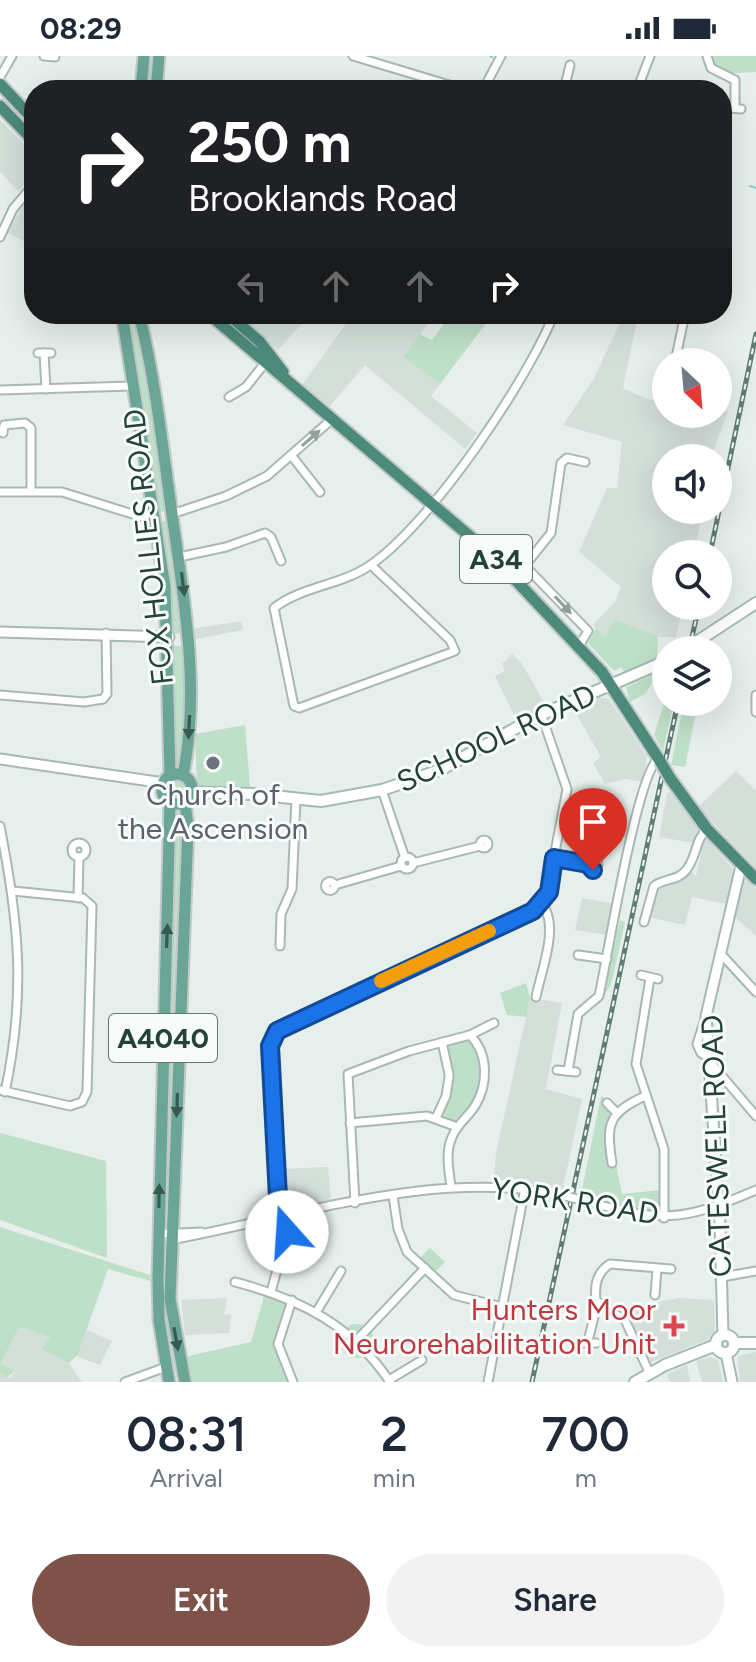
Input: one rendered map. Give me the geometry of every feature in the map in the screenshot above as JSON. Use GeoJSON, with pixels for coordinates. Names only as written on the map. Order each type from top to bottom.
{"type":"FeatureCollection","features":[{"type":"Feature","properties":{"kind":"highway"},"geometry":{"type":"LineString","coordinates":[[0,84],[24,109]]}},
{"type":"Feature","properties":{"kind":"highway"},"geometry":{"type":"LineString","coordinates":[[0,106],[24,131]]}},
{"type":"Feature","properties":{"kind":"highway","name":"A34"},"geometry":{"type":"LineString","coordinates":[[222,324],[268,359]]}},
{"type":"Feature","properties":{"kind":"highway","name":"A34"},"geometry":{"type":"LineString","coordinates":[[237,324],[290,383],[515,578],[579,646],[611,685],[670,778],[707,829],[756,879]]}},
{"type":"Feature","properties":{"kind":"main road"},"geometry":{"type":"LineString","coordinates":[[142,80],[144,56]]}},
{"type":"Feature","properties":{"kind":"main road"},"geometry":{"type":"LineString","coordinates":[[157,80],[159,56]]}},
{"type":"Feature","properties":{"kind":"main road","name":"FOX HOLLIES ROAD"},"geometry":{"type":"LineString","coordinates":[[123,324],[165,587],[169,637],[167,779],[170,801]]}},
{"type":"Feature","properties":{"kind":"main road","name":"FOX HOLLIES ROAD"},"geometry":{"type":"LineString","coordinates":[[141,324],[157,408],[179,557],[187,637],[190,712],[183,775]]}},
{"type":"Feature","properties":{"kind":"main road"},"geometry":{"type":"LineString","coordinates":[[153,516],[172,514]]}},
{"type":"Feature","properties":{"kind":"main road"},"geometry":{"type":"LineString","coordinates":[[706,636],[756,603]]}},
{"type":"Feature","properties":{"kind":"main road"},"geometry":{"type":"LineString","coordinates":[[169,637],[187,637]]}},
{"type":"Feature","properties":{"kind":"main road","name":"SCHOOL ROAD"},"geometry":{"type":"LineString","coordinates":[[188,798],[253,794],[321,801],[382,790],[440,770],[541,714],[652,667]]}},
{"type":"Feature","properties":{"kind":"main road"},"geometry":{"type":"LineString","coordinates":[[167,779],[183,775],[188,798],[178,805],[170,801]]}},
{"type":"Feature","properties":{"kind":"main road","name":"A4040"},"geometry":{"type":"LineString","coordinates":[[185,1382],[170,1299],[188,798]]}},
{"type":"Feature","properties":{"kind":"main road","name":"A4040"},"geometry":{"type":"LineString","coordinates":[[169,1382],[159,1320],[158,1238],[170,801]]}},
{"type":"Feature","properties":{"kind":"main road"},"geometry":{"type":"LineString","coordinates":[[635,1382],[649,1372],[716,1345],[723,1335],[731,1337],[734,1343]]}},
{"type":"Feature","properties":{"kind":"main road"},"geometry":{"type":"LineString","coordinates":[[734,1343],[756,1343]]}},
{"type":"Feature","properties":{"kind":"main road"},"geometry":{"type":"LineString","coordinates":[[716,1345],[726,1353],[734,1343]]}},
{"type":"Feature","properties":{"kind":"main road"},"geometry":{"type":"LineString","coordinates":[[166,1367],[181,1365]]}},
{"type":"Feature","properties":{"kind":"street"},"geometry":{"type":"LineString","coordinates":[[0,77],[12,56]]}},
{"type":"Feature","properties":{"kind":"street"},"geometry":{"type":"LineString","coordinates":[[44,56],[55,57]]}},
{"type":"Feature","properties":{"kind":"street"},"geometry":{"type":"LineString","coordinates":[[353,56],[433,80]]}},
{"type":"Feature","properties":{"kind":"street"},"geometry":{"type":"LineString","coordinates":[[488,80],[501,56]]}},
{"type":"Feature","properties":{"kind":"street"},"geometry":{"type":"LineString","coordinates":[[641,80],[650,56]]}},
{"type":"Feature","properties":{"kind":"street"},"geometry":{"type":"LineString","coordinates":[[707,56],[711,68],[735,80],[734,109]]}},
{"type":"Feature","properties":{"kind":"street"},"geometry":{"type":"LineString","coordinates":[[566,80],[570,65]]}},
{"type":"Feature","properties":{"kind":"street"},"geometry":{"type":"LineString","coordinates":[[0,237],[13,209],[24,196]]}},
{"type":"Feature","properties":{"kind":"street"},"geometry":{"type":"LineString","coordinates":[[371,565],[450,640],[455,651],[299,708],[292,703],[274,608],[371,565],[433,504],[528,368],[549,324]]}},
{"type":"Feature","properties":{"kind":"street"},"geometry":{"type":"LineString","coordinates":[[678,348],[683,324]]}},
{"type":"Feature","properties":{"kind":"street"},"geometry":{"type":"LineString","coordinates":[[44,353],[46,389]]}},
{"type":"Feature","properties":{"kind":"street"},"geometry":{"type":"LineString","coordinates":[[229,397],[246,387],[268,359]]}},
{"type":"Feature","properties":{"kind":"street"},"geometry":{"type":"LineString","coordinates":[[0,390],[132,386]]}},
{"type":"Feature","properties":{"kind":"street"},"geometry":{"type":"LineString","coordinates":[[172,514],[241,490],[267,476],[331,420]]}},
{"type":"Feature","properties":{"kind":"street"},"geometry":{"type":"LineString","coordinates":[[3,433],[4,425],[25,423],[31,428],[31,491]]}},
{"type":"Feature","properties":{"kind":"street"},"geometry":{"type":"LineString","coordinates":[[291,455],[322,495]]}},
{"type":"Feature","properties":{"kind":"street"},"geometry":{"type":"LineString","coordinates":[[579,646],[588,631],[527,568],[527,560],[551,533],[561,463],[567,458],[585,462]]}},
{"type":"Feature","properties":{"kind":"street"},"geometry":{"type":"LineString","coordinates":[[0,492],[62,492],[142,517],[153,516]]}},
{"type":"Feature","properties":{"kind":"street"},"geometry":{"type":"LineString","coordinates":[[179,557],[226,547],[265,533],[271,537],[281,561]]}},
{"type":"Feature","properties":{"kind":"street"},"geometry":{"type":"LineString","coordinates":[[515,578],[527,568]]}},
{"type":"Feature","properties":{"kind":"street"},"geometry":{"type":"LineString","coordinates":[[0,632],[169,637]]}},
{"type":"Feature","properties":{"kind":"street"},"geometry":{"type":"LineString","coordinates":[[0,695],[84,702],[103,699],[107,694],[106,633]]}},
{"type":"Feature","properties":{"kind":"street"},"geometry":{"type":"LineString","coordinates":[[756,695],[756,712]]}},
{"type":"Feature","properties":{"kind":"street"},"geometry":{"type":"LineString","coordinates":[[271,1292],[287,1232],[283,1215],[270,1046],[277,1031],[542,904],[549,892],[567,789],[541,714]]}},
{"type":"Feature","properties":{"kind":"street"},"geometry":{"type":"LineString","coordinates":[[0,759],[167,779]]}},
{"type":"Feature","properties":{"kind":"street"},"geometry":{"type":"LineString","coordinates":[[557,1070],[572,1072],[578,1014],[599,996],[634,827],[649,770],[659,760]]}},
{"type":"Feature","properties":{"kind":"street"},"geometry":{"type":"LineString","coordinates":[[382,790],[403,862]]}},
{"type":"Feature","properties":{"kind":"street"},"geometry":{"type":"LineString","coordinates":[[280,946],[281,914],[292,889],[296,799]]}},
{"type":"Feature","properties":{"kind":"street"},"geometry":{"type":"LineString","coordinates":[[0,826],[20,941],[19,1014],[2,1091],[70,1106],[80,1104],[86,1097],[93,910],[90,903],[78,898],[13,891]]}},
{"type":"Feature","properties":{"kind":"street"},"geometry":{"type":"LineString","coordinates":[[644,922],[654,886],[683,874],[698,840],[707,829]]}},
{"type":"Feature","properties":{"kind":"street"},"geometry":{"type":"LineString","coordinates":[[335,885],[403,862],[413,863],[480,846]]}},
{"type":"Feature","properties":{"kind":"street"},"geometry":{"type":"LineString","coordinates":[[78,898],[79,857]]}},
{"type":"Feature","properties":{"kind":"street"},"geometry":{"type":"LineString","coordinates":[[554,858],[588,864]]}},
{"type":"Feature","properties":{"kind":"street","name":"CATESWELL ROAD"},"geometry":{"type":"LineString","coordinates":[[723,1335],[706,1016],[741,866]]}},
{"type":"Feature","properties":{"kind":"street"},"geometry":{"type":"LineString","coordinates":[[535,990],[550,924],[548,912],[542,904]]}},
{"type":"Feature","properties":{"kind":"street"},"geometry":{"type":"LineString","coordinates":[[721,954],[756,992]]}},
{"type":"Feature","properties":{"kind":"street"},"geometry":{"type":"LineString","coordinates":[[578,955],[607,959]]}},
{"type":"Feature","properties":{"kind":"street"},"geometry":{"type":"LineString","coordinates":[[641,975],[654,978],[636,1064],[664,1149],[664,1218]]}},
{"type":"Feature","properties":{"kind":"street"},"geometry":{"type":"LineString","coordinates":[[355,1203],[347,1079],[352,1070],[470,1035],[494,1023]]}},
{"type":"Feature","properties":{"kind":"street"},"geometry":{"type":"LineString","coordinates":[[451,1187],[447,1151],[457,1127],[476,1105],[485,1074],[479,1049],[470,1035]]}},
{"type":"Feature","properties":{"kind":"street"},"geometry":{"type":"LineString","coordinates":[[436,1118],[446,1096],[449,1075],[442,1042]]}},
{"type":"Feature","properties":{"kind":"street"},"geometry":{"type":"LineString","coordinates":[[710,1060],[756,1116]]}},
{"type":"Feature","properties":{"kind":"street"},"geometry":{"type":"LineString","coordinates":[[612,1163],[608,1132],[617,1113],[645,1096]]}},
{"type":"Feature","properties":{"kind":"street"},"geometry":{"type":"LineString","coordinates":[[607,1103],[617,1113]]}},
{"type":"Feature","properties":{"kind":"street"},"geometry":{"type":"LineString","coordinates":[[350,1123],[436,1118],[457,1127]]}},
{"type":"Feature","properties":{"kind":"street","name":"YORK ROAD"},"geometry":{"type":"LineString","coordinates":[[158,1238],[451,1187],[494,1185],[525,1188],[664,1218],[718,1206],[756,1190]]}},
{"type":"Feature","properties":{"kind":"street"},"geometry":{"type":"LineString","coordinates":[[488,1382],[525,1188]]}},
{"type":"Feature","properties":{"kind":"street"},"geometry":{"type":"LineString","coordinates":[[393,1196],[403,1247],[454,1295],[502,1307]]}},
{"type":"Feature","properties":{"kind":"street"},"geometry":{"type":"LineString","coordinates":[[649,1372],[625,1320],[602,1306],[595,1293],[604,1268],[617,1264],[671,1269]]}},
{"type":"Feature","properties":{"kind":"street"},"geometry":{"type":"LineString","coordinates":[[356,1341],[425,1268]]}},
{"type":"Feature","properties":{"kind":"street"},"geometry":{"type":"LineString","coordinates":[[655,1295],[657,1269]]}},
{"type":"Feature","properties":{"kind":"street"},"geometry":{"type":"LineString","coordinates":[[317,1311],[341,1271]]}},
{"type":"Feature","properties":{"kind":"street"},"geometry":{"type":"LineString","coordinates":[[722,1277],[756,1271]]}},
{"type":"Feature","properties":{"kind":"street"},"geometry":{"type":"LineString","coordinates":[[235,1282],[271,1292],[317,1311],[356,1341],[390,1381],[422,1360]]}},
{"type":"Feature","properties":{"kind":"street"},"geometry":{"type":"LineString","coordinates":[[292,1300],[278,1344],[293,1382]]}},
{"type":"Feature","properties":{"kind":"street"},"geometry":{"type":"LineString","coordinates":[[588,1342],[595,1313],[602,1306]]}},
{"type":"Feature","properties":{"kind":"street"},"geometry":{"type":"LineString","coordinates":[[726,1353],[732,1382]]}},
{"type":"Feature","properties":{"kind":"street"},"geometry":{"type":"LineString","coordinates":[[125,1382],[166,1367]]}},
{"type":"Feature","properties":{"kind":"shaded area"},"geometry":{"type":"Polygon","coordinates":[[[0,120],[24,144],[24,185],[18,191],[0,172],[0,120]]]}},
{"type":"Feature","properties":{"kind":"shaded area"},"geometry":{"type":"Polygon","coordinates":[[[24,204],[24,241],[8,233],[24,204]]]}},
{"type":"Feature","properties":{"kind":"shaded area"},"geometry":{"type":"Polygon","coordinates":[[[248,324],[302,324],[278,350],[248,324]]]}},
{"type":"Feature","properties":{"kind":"shaded area"},"geometry":{"type":"Polygon","coordinates":[[[346,324],[428,324],[403,357],[440,384],[431,396],[477,433],[465,449],[365,365],[329,407],[302,385],[346,324]]]}},
{"type":"Feature","properties":{"kind":"shaded area"},"geometry":{"type":"Polygon","coordinates":[[[619,324],[636,324],[623,388],[652,400],[652,428],[722,428],[716,444],[652,444],[652,524],[700,524],[697,540],[652,540],[652,620],[680,620],[676,636],[654,636],[637,629],[603,639],[593,625],[615,602],[621,587],[579,552],[607,488],[617,488],[622,442],[563,425],[594,378],[619,324]]]}},
{"type":"Feature","properties":{"kind":"shaded area"},"geometry":{"type":"Polygon","coordinates":[[[241,621],[243,630],[192,640],[191,629],[241,621]]]}},
{"type":"Feature","properties":{"kind":"shaded area"},"geometry":{"type":"Polygon","coordinates":[[[512,654],[521,662],[545,704],[516,719],[495,676],[505,671],[502,664],[512,654]]]}},
{"type":"Feature","properties":{"kind":"shaded area"},"geometry":{"type":"Polygon","coordinates":[[[597,697],[609,699],[647,757],[642,782],[626,779],[605,784],[593,763],[601,757],[573,708],[597,697]]]}},
{"type":"Feature","properties":{"kind":"shaded area"},"geometry":{"type":"Polygon","coordinates":[[[736,771],[756,791],[756,868],[698,807],[736,771]]]}},
{"type":"Feature","properties":{"kind":"shaded area"},"geometry":{"type":"Polygon","coordinates":[[[671,792],[700,831],[694,843],[659,837],[667,794],[671,792]]]}},
{"type":"Feature","properties":{"kind":"shaded area"},"geometry":{"type":"Polygon","coordinates":[[[708,840],[734,870],[726,904],[692,897],[685,925],[648,917],[659,887],[674,883],[691,871],[696,876],[703,844],[708,840]]]}},
{"type":"Feature","properties":{"kind":"shaded area"},"geometry":{"type":"Polygon","coordinates":[[[743,878],[756,888],[756,936],[735,917],[743,878]]]}},
{"type":"Feature","properties":{"kind":"shaded area"},"geometry":{"type":"Polygon","coordinates":[[[582,898],[616,904],[607,935],[575,930],[582,898]]]}},
{"type":"Feature","properties":{"kind":"shaded area"},"geometry":{"type":"Polygon","coordinates":[[[530,998],[562,1003],[546,1089],[582,1099],[562,1192],[494,1178],[496,1153],[530,998]]]}},
{"type":"Feature","properties":{"kind":"shaded area"},"geometry":{"type":"Polygon","coordinates":[[[328,1167],[331,1200],[285,1207],[281,1169],[328,1167]]]}},
{"type":"Feature","properties":{"kind":"shaded area"},"geometry":{"type":"Polygon","coordinates":[[[227,1298],[224,1314],[231,1315],[229,1333],[185,1335],[181,1300],[227,1298]]]}},
{"type":"Feature","properties":{"kind":"shaded area","name":"Hunters Moor Neurorehabilitation Unit"},"geometry":{"type":"Polygon","coordinates":[[[678,1298],[714,1300],[715,1332],[707,1340],[651,1362],[625,1315],[635,1307],[678,1298]]]}},
{"type":"Feature","properties":{"kind":"shaded area"},"geometry":{"type":"Polygon","coordinates":[[[19,1327],[51,1337],[43,1349],[69,1363],[82,1382],[0,1382],[0,1373],[10,1378],[15,1371],[1,1363],[19,1327]]]}},
{"type":"Feature","properties":{"kind":"shaded area"},"geometry":{"type":"Polygon","coordinates":[[[87,1330],[112,1341],[100,1365],[76,1356],[87,1330]]]}},
{"type":"Feature","properties":{"kind":"shaded area"},"geometry":{"type":"Polygon","coordinates":[[[756,1352],[756,1382],[740,1382],[737,1356],[756,1352]]]}},
{"type":"Feature","properties":{"kind":"shaded area"},"geometry":{"type":"Polygon","coordinates":[[[710,1357],[718,1360],[723,1382],[702,1382],[696,1361],[710,1357]]]}},
{"type":"Feature","properties":{"kind":"shaded area"},"geometry":{"type":"Polygon","coordinates":[[[687,1365],[690,1382],[670,1382],[667,1374],[687,1365]]]}},
{"type":"Feature","properties":{"kind":"green space"},"geometry":{"type":"Polygon","coordinates":[[[711,56],[756,56],[756,72],[734,73],[717,68],[711,56]]]}},
{"type":"Feature","properties":{"kind":"green space"},"geometry":{"type":"Polygon","coordinates":[[[128,324],[137,324],[168,511],[156,512],[128,324]]]}},
{"type":"Feature","properties":{"kind":"green space"},"geometry":{"type":"Polygon","coordinates":[[[444,324],[485,324],[440,384],[403,357],[420,334],[432,340],[444,324]]]}},
{"type":"Feature","properties":{"kind":"green space"},"geometry":{"type":"Polygon","coordinates":[[[169,520],[183,633],[172,634],[158,522],[169,520]]]}},
{"type":"Feature","properties":{"kind":"green space"},"geometry":{"type":"Polygon","coordinates":[[[615,619],[656,636],[652,636],[652,661],[625,673],[621,667],[614,671],[588,643],[596,628],[604,638],[615,619]]]}},
{"type":"Feature","properties":{"kind":"green space"},"geometry":{"type":"Polygon","coordinates":[[[173,646],[183,646],[185,731],[181,768],[175,768],[173,646]]]}},
{"type":"Feature","properties":{"kind":"green space"},"geometry":{"type":"Polygon","coordinates":[[[652,675],[652,683],[645,694],[630,702],[626,687],[652,675]]]}},
{"type":"Feature","properties":{"kind":"green space"},"geometry":{"type":"Polygon","coordinates":[[[660,716],[671,716],[663,751],[654,735],[660,716]]]}},
{"type":"Feature","properties":{"kind":"green space"},"geometry":{"type":"Polygon","coordinates":[[[681,716],[695,716],[685,767],[671,765],[681,716]]]}},
{"type":"Feature","properties":{"kind":"green space"},"geometry":{"type":"Polygon","coordinates":[[[245,725],[250,787],[197,785],[195,734],[245,725]]]}},
{"type":"Feature","properties":{"kind":"green space"},"geometry":{"type":"Polygon","coordinates":[[[177,777],[185,781],[189,789],[185,797],[177,801],[169,797],[165,789],[169,781],[177,777]]]}},
{"type":"Feature","properties":{"kind":"green space"},"geometry":{"type":"Polygon","coordinates":[[[181,811],[184,837],[168,1221],[165,1220],[174,813],[181,811]]]}},
{"type":"Feature","properties":{"kind":"green space"},"geometry":{"type":"Polygon","coordinates":[[[620,920],[625,922],[611,985],[601,999],[620,920]]]}},
{"type":"Feature","properties":{"kind":"green space"},"geometry":{"type":"Polygon","coordinates":[[[526,983],[530,998],[526,1017],[507,1015],[500,993],[526,983]]]}},
{"type":"Feature","properties":{"kind":"green space"},"geometry":{"type":"Polygon","coordinates":[[[468,1040],[480,1060],[480,1082],[471,1104],[457,1123],[443,1115],[452,1071],[447,1047],[455,1041],[468,1040]]]}},
{"type":"Feature","properties":{"kind":"green space"},"geometry":{"type":"Polygon","coordinates":[[[601,1096],[607,1099],[603,1104],[610,1111],[605,1136],[607,1164],[616,1164],[622,1194],[660,1190],[659,1211],[632,1208],[581,1195],[601,1096]]]}},
{"type":"Feature","properties":{"kind":"green space"},"geometry":{"type":"Polygon","coordinates":[[[0,1133],[106,1161],[107,1258],[0,1220],[0,1133]]]}},
{"type":"Feature","properties":{"kind":"green space"},"geometry":{"type":"Polygon","coordinates":[[[0,1227],[150,1275],[150,1281],[108,1269],[78,1354],[69,1363],[42,1349],[50,1337],[19,1327],[1,1363],[15,1371],[7,1377],[0,1373],[0,1227]]]}},
{"type":"Feature","properties":{"kind":"green space"},"geometry":{"type":"Polygon","coordinates":[[[430,1248],[445,1262],[434,1273],[419,1259],[430,1248]]]}},
{"type":"Feature","properties":{"kind":"green space"},"geometry":{"type":"Polygon","coordinates":[[[265,1293],[287,1302],[277,1349],[290,1382],[190,1382],[185,1360],[189,1356],[251,1342],[265,1293]]]}},
{"type":"Feature","properties":{"kind":"green space"},"geometry":{"type":"Polygon","coordinates":[[[357,1324],[369,1329],[374,1341],[369,1353],[357,1358],[345,1353],[340,1341],[345,1329],[357,1324]]]}},
{"type":"Feature","properties":{"kind":"waterway"},"geometry":{"type":"LineString","coordinates":[[750,186],[756,188]]}},
{"type":"Feature","properties":{"kind":"railway"},"geometry":{"type":"LineString","coordinates":[[713,540],[756,334]]}},
{"type":"Feature","properties":{"kind":"railway"},"geometry":{"type":"LineString","coordinates":[[692,636],[696,620]]}},
{"type":"Feature","properties":{"kind":"railway"},"geometry":{"type":"LineString","coordinates":[[532,1382],[675,716]]}},
{"type":"Feature","properties":{"kind":"slow traffic"},"geometry":{"type":"LineString","coordinates":[[381,981],[489,931]]}},
{"type":"Feature","properties":{"kind":"place","name":"Church of the Ascension"},"geometry":{"type":"Point","coordinates":[213,763]}},
{"type":"Feature","properties":{"kind":"place","name":"Hunters Moor Neurorehabilitation Unit"},"geometry":{"type":"Point","coordinates":[674,1326]}},
{"type":"Feature","properties":{"kind":"route"},"geometry":{"type":"LineString","coordinates":[[287,1232],[287,1215],[279,1216],[275,1174],[270,1046],[277,1031],[533,911],[549,892],[554,858],[588,864],[593,870]]}}]}
